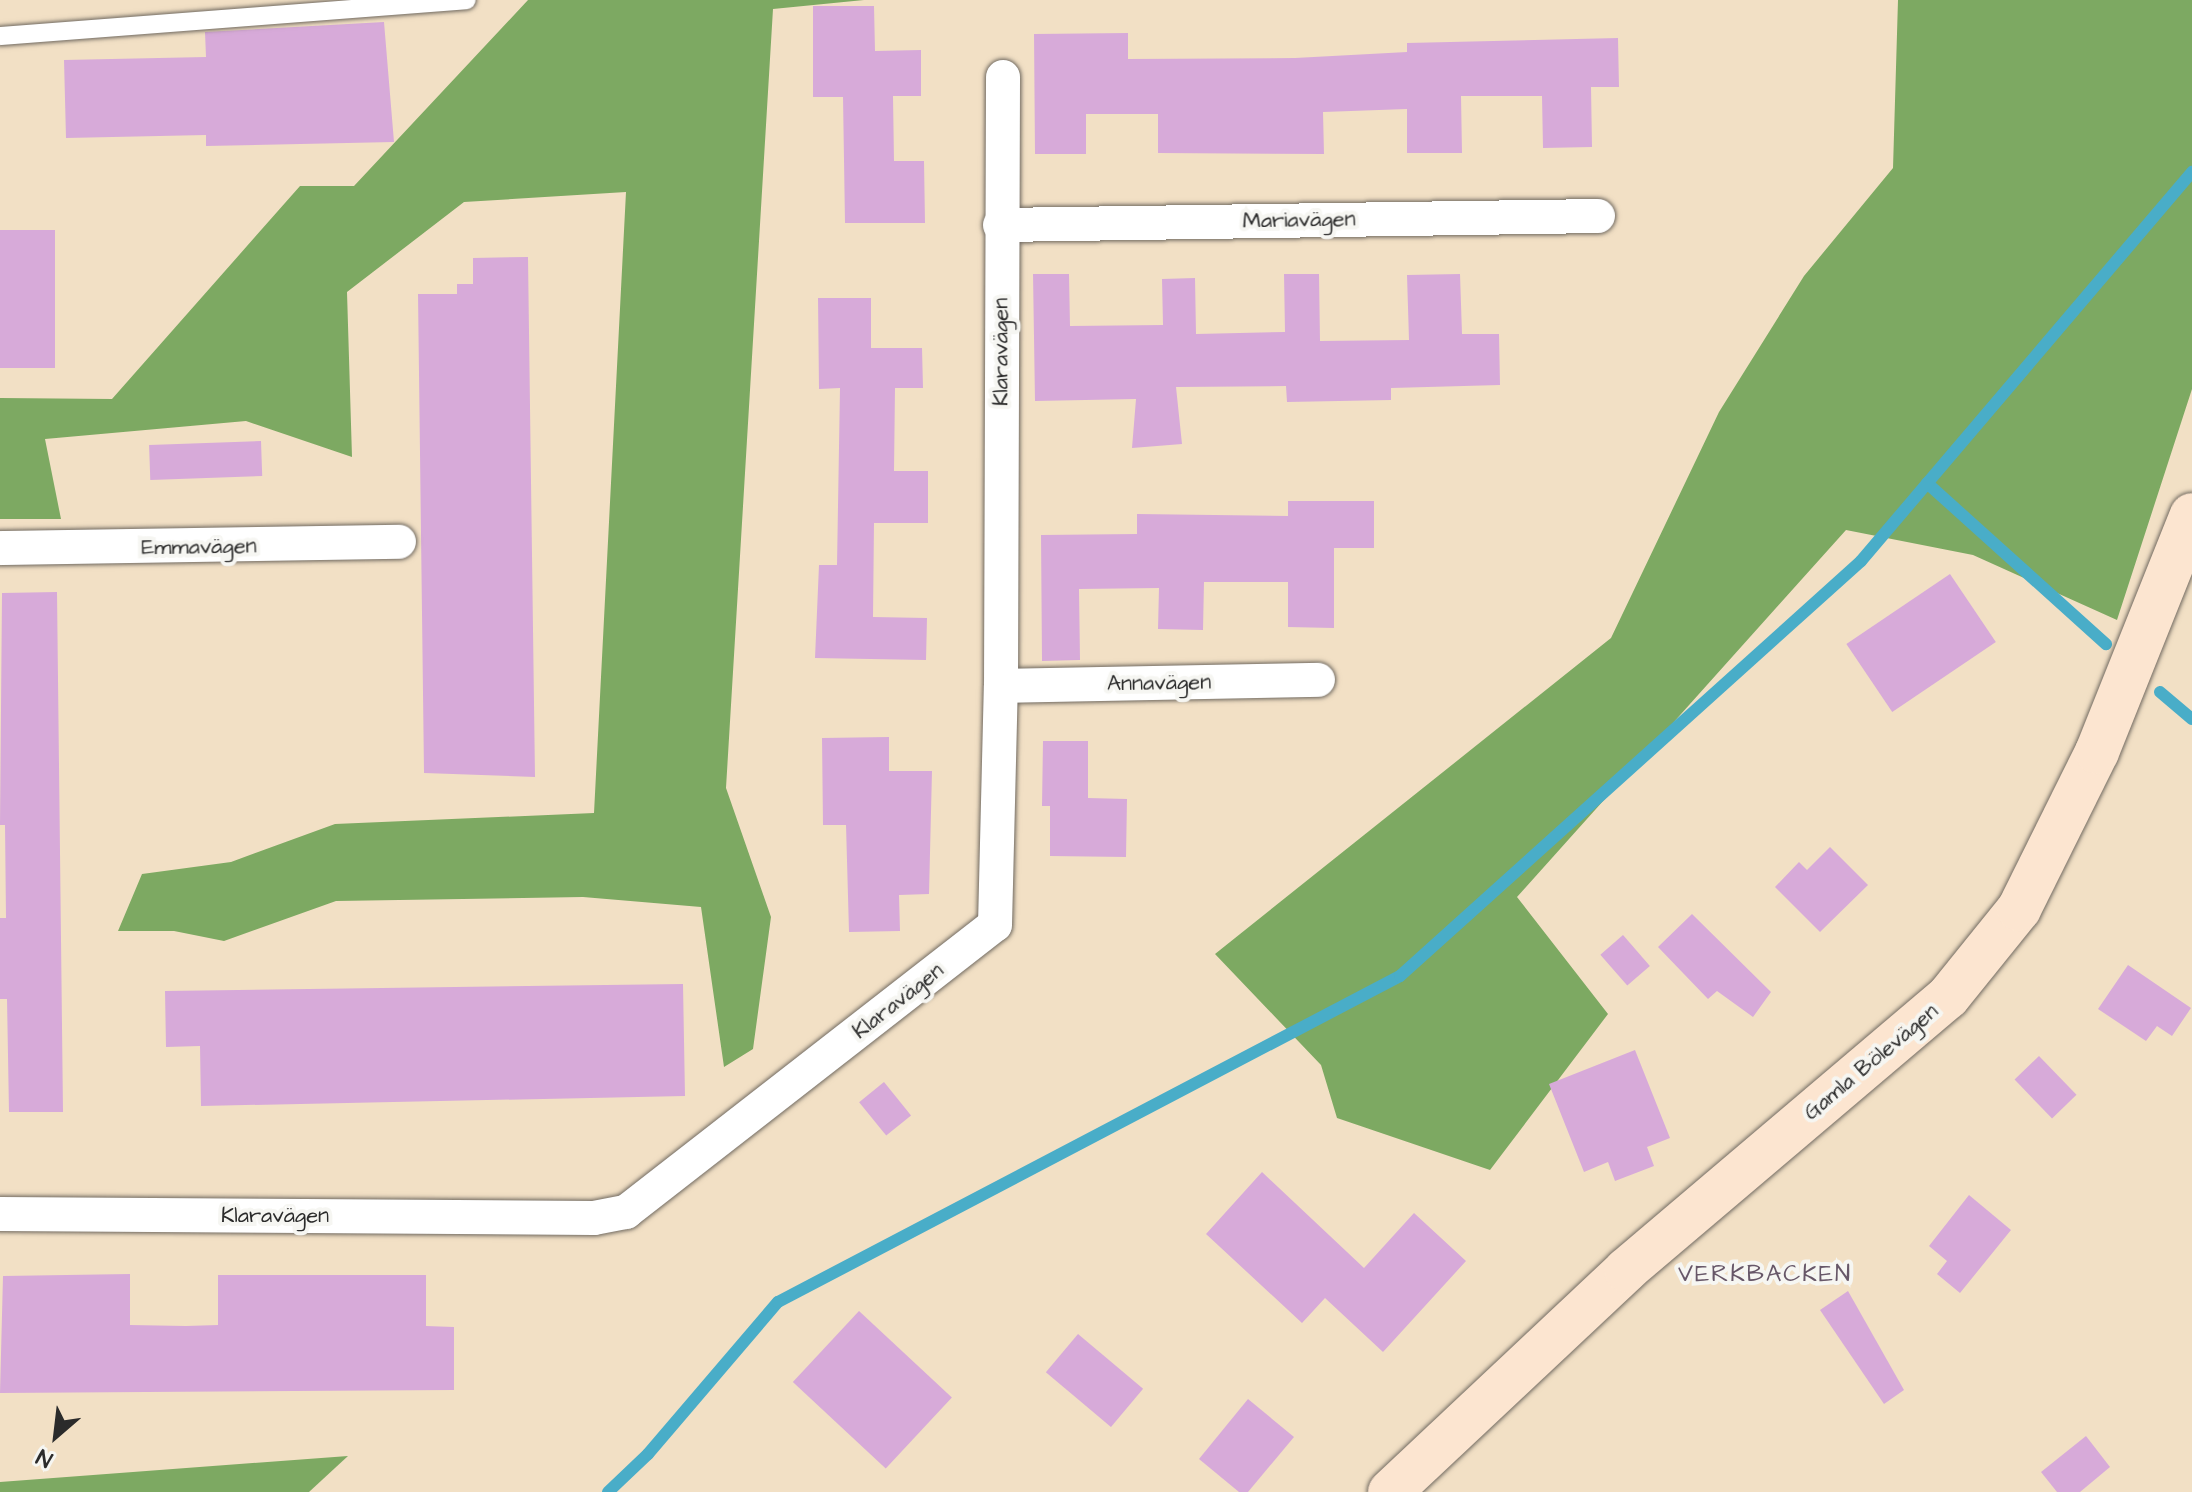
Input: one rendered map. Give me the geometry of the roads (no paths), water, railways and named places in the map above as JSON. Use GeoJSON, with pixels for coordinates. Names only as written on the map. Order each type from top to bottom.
{"type":"FeatureCollection","features":[{"type":"Feature","properties":{"kind":"street","name":"Klaravägen"},"geometry":{"type":"LineString","coordinates":[[0,1214],[594,1218],[626,1212],[995,925],[1001,686],[1000,225],[1003,77]]}},
{"type":"Feature","properties":{"kind":"street","name":"Mariavägen"},"geometry":{"type":"LineString","coordinates":[[1000,225],[1598,216]]}},
{"type":"Feature","properties":{"kind":"street","name":"Gamla Bölevägen"},"geometry":{"type":"LineString","coordinates":[[1390,1492],[1626,1270],[1948,997],[2019,909],[2097,752],[2192,515]]}},
{"type":"Feature","properties":{"kind":"street","name":"Emmavägen"},"geometry":{"type":"LineString","coordinates":[[0,548],[399,542]]}},
{"type":"Feature","properties":{"kind":"street","name":"Annavägen"},"geometry":{"type":"LineString","coordinates":[[1001,686],[1318,680]]}},
{"type":"Feature","properties":{"kind":"lane"},"geometry":{"type":"LineString","coordinates":[[0,36],[467,0]]}},
{"type":"Feature","properties":{"kind":"waterway"},"geometry":{"type":"LineString","coordinates":[[608,1492],[648,1454],[778,1302],[1400,976],[1861,561],[2192,172]]}},
{"type":"Feature","properties":{"kind":"waterway"},"geometry":{"type":"LineString","coordinates":[[1927,483],[2106,644]]}},
{"type":"Feature","properties":{"kind":"waterway"},"geometry":{"type":"LineString","coordinates":[[2160,692],[2192,719]]}},
{"type":"Feature","properties":{"kind":"district","name":"VERKBACKEN"},"geometry":{"type":"Point","coordinates":[1765,1275]}}]}
